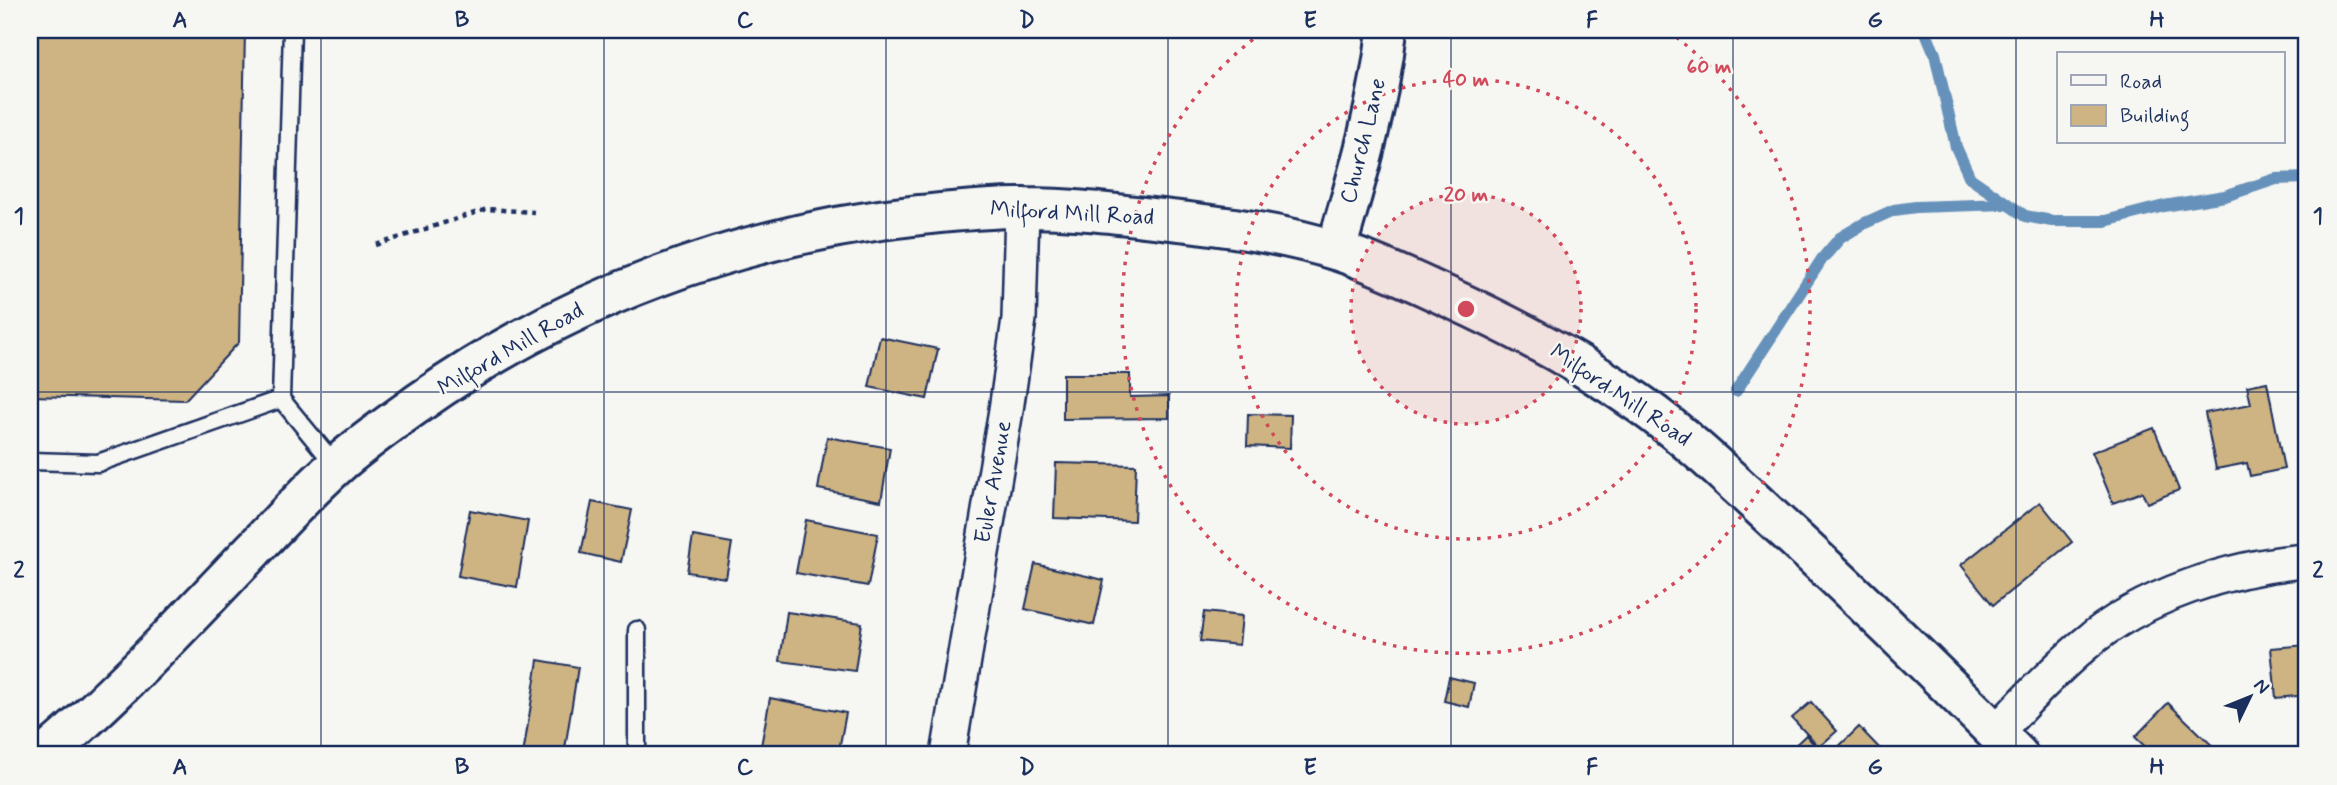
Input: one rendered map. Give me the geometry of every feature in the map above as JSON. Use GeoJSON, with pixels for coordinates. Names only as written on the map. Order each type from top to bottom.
{"type":"FeatureCollection","features":[{"type":"Feature","properties":{"kind":"main road","name":"Church Lane"},"geometry":{"type":"LineString","coordinates":[[1336,250],[1367,140],[1387,30]]}},
{"type":"Feature","properties":{"kind":"main road","name":"Milford Mill Road"},"geometry":{"type":"LineString","coordinates":[[45,755],[153,653],[336,466],[417,404],[483,360],[598,300],[653,277],[725,253],[801,234],[884,219],[967,210],[1023,208],[1101,212],[1208,223],[1336,250],[1410,279],[1489,315],[1584,367],[1644,407],[1706,456],[1808,550],[2007,744]]}},
{"type":"Feature","properties":{"kind":"street","name":"Euler Avenue"},"geometry":{"type":"LineString","coordinates":[[948,755],[1016,345],[1023,208]]}},
{"type":"Feature","properties":{"kind":"street"},"geometry":{"type":"LineString","coordinates":[[2007,744],[2041,685],[2086,643],[2137,610],[2226,574],[2279,563],[2307,561]]}},
{"type":"Feature","properties":{"kind":"lane"},"geometry":{"type":"LineString","coordinates":[[292,30],[281,399],[336,466]]}},
{"type":"Feature","properties":{"kind":"lane"},"geometry":{"type":"LineString","coordinates":[[30,461],[98,463],[281,399]]}},
{"type":"Feature","properties":{"kind":"lane"},"geometry":{"type":"LineString","coordinates":[[637,630],[637,755]]}},
{"type":"Feature","properties":{"kind":"path"},"geometry":{"type":"LineString","coordinates":[[376,245],[487,209],[534,212]]}},
{"type":"Feature","properties":{"kind":"building"},"geometry":{"type":"Polygon","coordinates":[[[30,30],[245,30],[239,342],[185,400],[30,396],[30,30]]]}},
{"type":"Feature","properties":{"kind":"building"},"geometry":{"type":"Polygon","coordinates":[[[880,337],[938,349],[927,399],[869,387],[880,337]]]}},
{"type":"Feature","properties":{"kind":"building"},"geometry":{"type":"Polygon","coordinates":[[[1063,374],[1130,374],[1130,397],[1169,396],[1169,418],[1063,419],[1063,374]]]}},
{"type":"Feature","properties":{"kind":"building"},"geometry":{"type":"Polygon","coordinates":[[[2267,382],[2284,469],[2250,476],[2247,463],[2216,469],[2205,413],[2251,404],[2247,386],[2267,382]]]}},
{"type":"Feature","properties":{"kind":"building"},"geometry":{"type":"Polygon","coordinates":[[[1248,414],[1291,415],[1290,448],[1247,446],[1248,414]]]}},
{"type":"Feature","properties":{"kind":"building"},"geometry":{"type":"Polygon","coordinates":[[[2154,428],[2179,490],[2147,503],[2142,492],[2113,503],[2092,452],[2154,428]]]}},
{"type":"Feature","properties":{"kind":"building"},"geometry":{"type":"Polygon","coordinates":[[[827,437],[890,448],[881,501],[818,489],[827,437]]]}},
{"type":"Feature","properties":{"kind":"building"},"geometry":{"type":"Polygon","coordinates":[[[1056,463],[1136,465],[1134,521],[1054,518],[1056,463]]]}},
{"type":"Feature","properties":{"kind":"building"},"geometry":{"type":"Polygon","coordinates":[[[592,502],[632,510],[621,562],[581,553],[592,502]]]}},
{"type":"Feature","properties":{"kind":"building"},"geometry":{"type":"Polygon","coordinates":[[[2040,502],[2072,542],[1993,605],[1961,565],[2040,502]]]}},
{"type":"Feature","properties":{"kind":"building"},"geometry":{"type":"Polygon","coordinates":[[[470,510],[528,521],[517,587],[458,576],[470,510]]]}},
{"type":"Feature","properties":{"kind":"building"},"geometry":{"type":"Polygon","coordinates":[[[806,520],[878,534],[868,586],[796,573],[806,520]]]}},
{"type":"Feature","properties":{"kind":"building"},"geometry":{"type":"Polygon","coordinates":[[[693,536],[732,543],[726,578],[687,572],[693,536]]]}},
{"type":"Feature","properties":{"kind":"building"},"geometry":{"type":"Polygon","coordinates":[[[1035,564],[1104,580],[1094,625],[1025,609],[1035,564]]]}},
{"type":"Feature","properties":{"kind":"building"},"geometry":{"type":"Polygon","coordinates":[[[787,612],[862,623],[855,671],[780,661],[787,612]]]}},
{"type":"Feature","properties":{"kind":"building"},"geometry":{"type":"Polygon","coordinates":[[[1204,612],[1242,616],[1239,645],[1200,641],[1204,612]]]}},
{"type":"Feature","properties":{"kind":"building"},"geometry":{"type":"Polygon","coordinates":[[[2307,645],[2307,695],[2276,698],[2271,648],[2307,645]]]}},
{"type":"Feature","properties":{"kind":"building"},"geometry":{"type":"Polygon","coordinates":[[[538,660],[578,667],[564,755],[523,755],[538,660]]]}},
{"type":"Feature","properties":{"kind":"building"},"geometry":{"type":"Polygon","coordinates":[[[1449,677],[1474,683],[1469,707],[1444,701],[1449,677]]]}},
{"type":"Feature","properties":{"kind":"building"},"geometry":{"type":"Polygon","coordinates":[[[770,698],[846,713],[838,755],[812,755],[761,746],[770,698]]]}},
{"type":"Feature","properties":{"kind":"building"},"geometry":{"type":"Polygon","coordinates":[[[1811,702],[1837,731],[1819,747],[1792,718],[1811,702]]]}},
{"type":"Feature","properties":{"kind":"building"},"geometry":{"type":"Polygon","coordinates":[[[2168,703],[2222,755],[2154,755],[2135,737],[2168,703]]]}},
{"type":"Feature","properties":{"kind":"building"},"geometry":{"type":"Polygon","coordinates":[[[1859,727],[1886,755],[1830,755],[1859,727]]]}},
{"type":"Feature","properties":{"kind":"building"},"geometry":{"type":"Polygon","coordinates":[[[1806,735],[1819,750],[1813,755],[1795,755],[1790,750],[1806,735]]]}},
{"type":"Feature","properties":{"kind":"waterway"},"geometry":{"type":"LineString","coordinates":[[1925,30],[1935,54],[1956,147],[1970,178],[2025,216],[2052,221],[2105,221],[2164,206],[2225,196],[2276,179],[2307,178]]}},
{"type":"Feature","properties":{"kind":"waterway"},"geometry":{"type":"LineString","coordinates":[[1736,391],[1822,259],[1840,238],[1894,210],[2006,204]]}}]}
